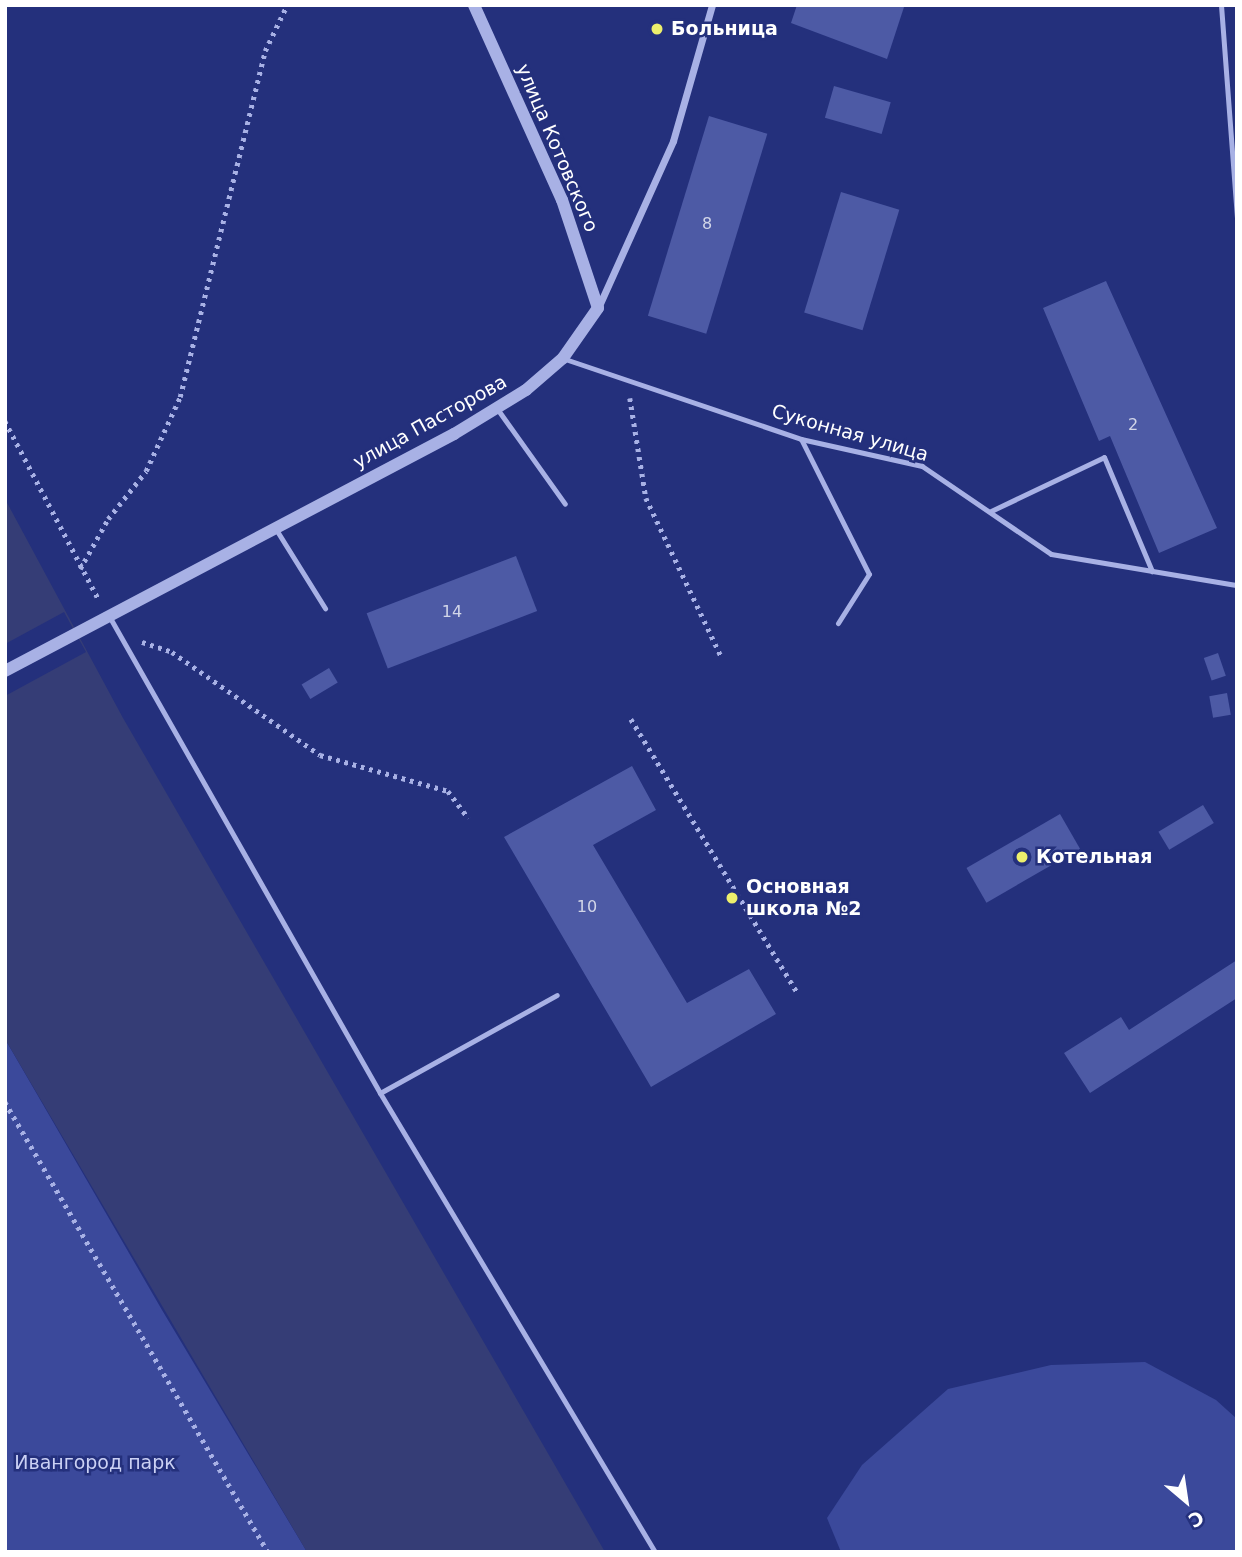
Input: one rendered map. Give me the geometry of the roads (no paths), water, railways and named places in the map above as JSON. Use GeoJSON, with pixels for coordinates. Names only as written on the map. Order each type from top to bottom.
{"type":"FeatureCollection","features":[{"type":"Feature","properties":{"kind":"street","name":"улица Котовского"},"geometry":{"type":"LineString","coordinates":[[474,5],[562,200],[598,309]]}},
{"type":"Feature","properties":{"kind":"street","name":"улица Пасторова"},"geometry":{"type":"LineString","coordinates":[[5,671],[497,408],[563,358],[598,309],[673,141],[712,5]]}},
{"type":"Feature","properties":{"kind":"lane"},"geometry":{"type":"LineString","coordinates":[[1221,5],[1237,218]]}},
{"type":"Feature","properties":{"kind":"lane","name":"Суконная улица"},"geometry":{"type":"LineString","coordinates":[[563,358],[627,377],[801,439],[922,466],[1051,554],[1237,585]]}},
{"type":"Feature","properties":{"kind":"lane"},"geometry":{"type":"LineString","coordinates":[[497,408],[565,504]]}},
{"type":"Feature","properties":{"kind":"lane"},"geometry":{"type":"LineString","coordinates":[[801,439],[869,574],[838,623]]}},
{"type":"Feature","properties":{"kind":"lane"},"geometry":{"type":"LineString","coordinates":[[990,511],[1104,457],[1152,571]]}},
{"type":"Feature","properties":{"kind":"lane"},"geometry":{"type":"LineString","coordinates":[[276,531],[325,608]]}},
{"type":"Feature","properties":{"kind":"lane"},"geometry":{"type":"LineString","coordinates":[[109,616],[380,1093],[655,1552]]}},
{"type":"Feature","properties":{"kind":"lane"},"geometry":{"type":"LineString","coordinates":[[380,1093],[557,995]]}},
{"type":"Feature","properties":{"kind":"place","name":"Больница"},"geometry":{"type":"Point","coordinates":[657,29]}},
{"type":"Feature","properties":{"kind":"place","name":"Котельная"},"geometry":{"type":"Point","coordinates":[1022,857]}},
{"type":"Feature","properties":{"kind":"place","name":"Основная школа №2"},"geometry":{"type":"Point","coordinates":[732,898]}},
{"type":"Feature","properties":{"kind":"park label","name":"Ивангород парк"},"geometry":{"type":"Point","coordinates":[95,1463]}}]}
